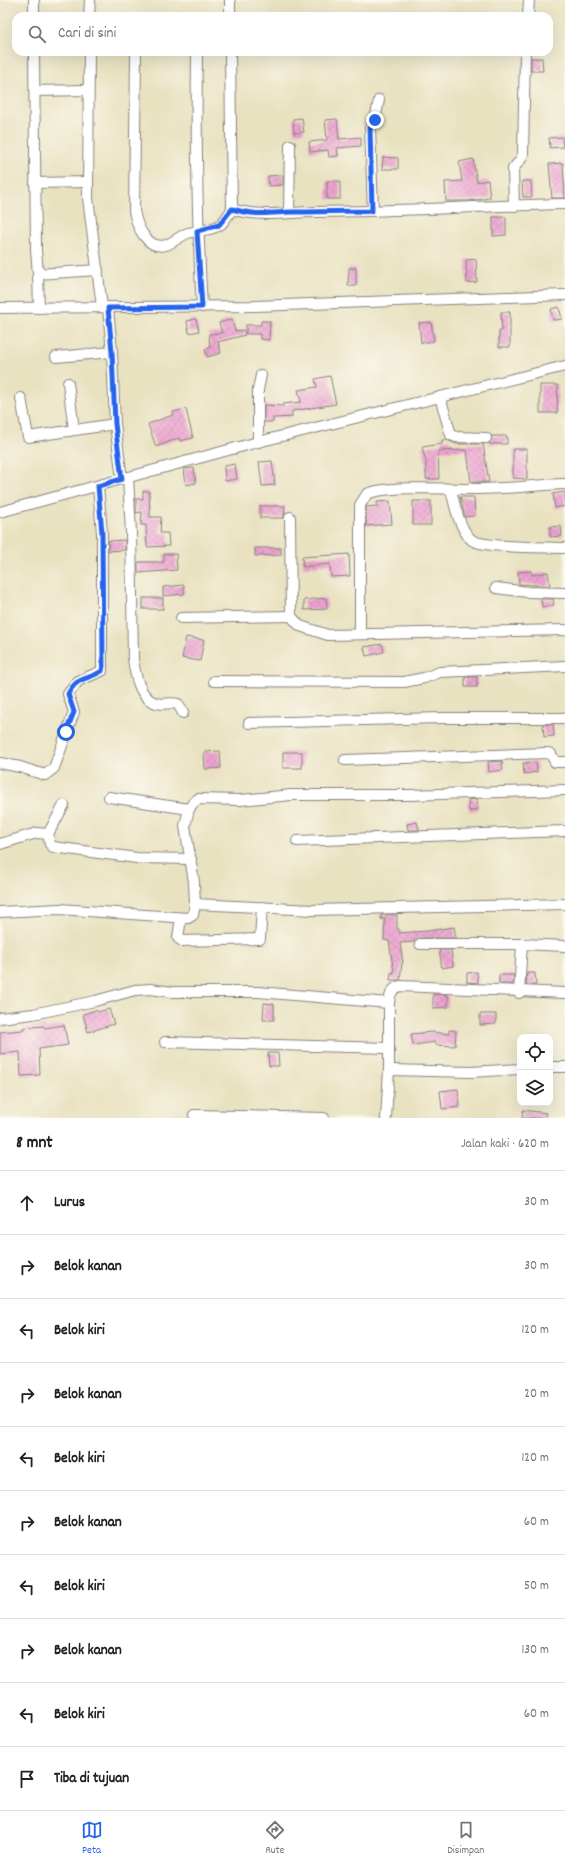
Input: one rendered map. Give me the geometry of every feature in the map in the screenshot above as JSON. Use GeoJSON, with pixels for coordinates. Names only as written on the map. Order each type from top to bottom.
{"type":"FeatureCollection","features":[{"type":"Feature","properties":{"kind":"street"},"geometry":{"type":"LineString","coordinates":[[34,0],[34,12]]}},
{"type":"Feature","properties":{"kind":"street"},"geometry":{"type":"LineString","coordinates":[[89,12],[90,0]]}},
{"type":"Feature","properties":{"kind":"street"},"geometry":{"type":"LineString","coordinates":[[230,0],[230,12]]}},
{"type":"Feature","properties":{"kind":"street"},"geometry":{"type":"LineString","coordinates":[[528,12],[529,0]]}},
{"type":"Feature","properties":{"kind":"street"},"geometry":{"type":"LineString","coordinates":[[34,56],[36,250],[39,308]]}},
{"type":"Feature","properties":{"kind":"street"},"geometry":{"type":"LineString","coordinates":[[89,56],[87,182],[91,228],[112,352],[115,424],[125,478],[131,532],[133,660],[135,675],[142,690],[148,698],[154,702],[178,704],[182,713]]}},
{"type":"Feature","properties":{"kind":"street"},"geometry":{"type":"LineString","coordinates":[[136,56],[134,211],[136,220],[146,238],[158,246],[166,245],[181,236],[219,225],[232,209],[230,56]]}},
{"type":"Feature","properties":{"kind":"street"},"geometry":{"type":"LineString","coordinates":[[197,56],[197,231],[202,307]]}},
{"type":"Feature","properties":{"kind":"street"},"geometry":{"type":"LineString","coordinates":[[514,206],[513,169],[522,159],[523,154],[525,56]]}},
{"type":"Feature","properties":{"kind":"street"},"geometry":{"type":"LineString","coordinates":[[35,91],[88,90]]}},
{"type":"Feature","properties":{"kind":"street"},"geometry":{"type":"LineString","coordinates":[[372,211],[370,128],[375,120],[379,100]]}},
{"type":"Feature","properties":{"kind":"street"},"geometry":{"type":"LineString","coordinates":[[289,212],[290,145]]}},
{"type":"Feature","properties":{"kind":"street"},"geometry":{"type":"LineString","coordinates":[[35,183],[87,182]]}},
{"type":"Feature","properties":{"kind":"street"},"geometry":{"type":"LineString","coordinates":[[232,209],[247,214],[565,204]]}},
{"type":"Feature","properties":{"kind":"street"},"geometry":{"type":"LineString","coordinates":[[38,274],[98,270]]}},
{"type":"Feature","properties":{"kind":"street"},"geometry":{"type":"LineString","coordinates":[[0,308],[255,306],[565,294]]}},
{"type":"Feature","properties":{"kind":"street"},"geometry":{"type":"LineString","coordinates":[[56,357],[112,352]]}},
{"type":"Feature","properties":{"kind":"street"},"geometry":{"type":"LineString","coordinates":[[0,512],[258,442],[565,366]]}},
{"type":"Feature","properties":{"kind":"street"},"geometry":{"type":"LineString","coordinates":[[258,442],[258,390],[261,375]]}},
{"type":"Feature","properties":{"kind":"street"},"geometry":{"type":"LineString","coordinates":[[68,383],[74,430]]}},
{"type":"Feature","properties":{"kind":"street"},"geometry":{"type":"LineString","coordinates":[[440,397],[451,435],[456,437],[486,438]]}},
{"type":"Feature","properties":{"kind":"street"},"geometry":{"type":"LineString","coordinates":[[21,398],[28,437],[115,424]]}},
{"type":"Feature","properties":{"kind":"street"},"geometry":{"type":"LineString","coordinates":[[360,634],[360,505],[363,498],[367,494],[376,491],[565,484]]}},
{"type":"Feature","properties":{"kind":"street"},"geometry":{"type":"LineString","coordinates":[[0,763],[20,767],[45,775],[50,773],[54,768],[74,712],[68,694],[71,688],[78,680],[102,671],[102,533],[98,486]]}},
{"type":"Feature","properties":{"kind":"street"},"geometry":{"type":"LineString","coordinates":[[451,489],[455,508],[464,530],[473,541],[482,544],[565,548]]}},
{"type":"Feature","properties":{"kind":"street"},"geometry":{"type":"LineString","coordinates":[[290,517],[291,616],[300,626],[328,635],[565,630]]}},
{"type":"Feature","properties":{"kind":"street"},"geometry":{"type":"LineString","coordinates":[[496,588],[528,592],[565,593]]}},
{"type":"Feature","properties":{"kind":"street"},"geometry":{"type":"LineString","coordinates":[[181,618],[291,616]]}},
{"type":"Feature","properties":{"kind":"street"},"geometry":{"type":"LineString","coordinates":[[214,682],[404,682],[424,678],[440,672],[565,666]]}},
{"type":"Feature","properties":{"kind":"street"},"geometry":{"type":"LineString","coordinates":[[249,723],[441,718],[565,718]]}},
{"type":"Feature","properties":{"kind":"street"},"geometry":{"type":"LineString","coordinates":[[344,760],[548,753],[551,754],[555,762],[565,762]]}},
{"type":"Feature","properties":{"kind":"street"},"geometry":{"type":"LineString","coordinates":[[0,912],[59,909],[181,918],[192,917],[195,904],[191,859],[185,826],[189,809],[195,801],[203,799],[241,800],[291,795],[565,790]]}},
{"type":"Feature","properties":{"kind":"street"},"geometry":{"type":"LineString","coordinates":[[108,797],[189,809]]}},
{"type":"Feature","properties":{"kind":"street"},"geometry":{"type":"LineString","coordinates":[[64,805],[48,834],[50,844],[53,847],[137,858],[191,859]]}},
{"type":"Feature","properties":{"kind":"street"},"geometry":{"type":"LineString","coordinates":[[297,841],[565,831]]}},
{"type":"Feature","properties":{"kind":"street"},"geometry":{"type":"LineString","coordinates":[[0,844],[37,833],[48,834]]}},
{"type":"Feature","properties":{"kind":"street"},"geometry":{"type":"LineString","coordinates":[[195,904],[313,910],[565,904]]}},
{"type":"Feature","properties":{"kind":"street"},"geometry":{"type":"LineString","coordinates":[[181,918],[178,936],[182,940],[260,939],[262,907]]}},
{"type":"Feature","properties":{"kind":"street"},"geometry":{"type":"LineString","coordinates":[[420,944],[522,944],[565,946]]}},
{"type":"Feature","properties":{"kind":"street"},"geometry":{"type":"LineString","coordinates":[[519,992],[522,944]]}},
{"type":"Feature","properties":{"kind":"street"},"geometry":{"type":"LineString","coordinates":[[386,1118],[389,1070],[389,1003],[390,995],[393,989],[400,986],[565,994]]}},
{"type":"Feature","properties":{"kind":"street"},"geometry":{"type":"LineString","coordinates":[[0,1018],[33,1014],[95,1001],[135,990],[151,989],[172,992],[258,992],[389,1003]]}},
{"type":"Feature","properties":{"kind":"street"},"geometry":{"type":"LineString","coordinates":[[165,1042],[388,1048]]}},
{"type":"Feature","properties":{"kind":"street"},"geometry":{"type":"LineString","coordinates":[[553,1068],[565,1067]]}},
{"type":"Feature","properties":{"kind":"street"},"geometry":{"type":"LineString","coordinates":[[389,1070],[470,1072],[517,1069]]}},
{"type":"Feature","properties":{"kind":"street"},"geometry":{"type":"LineString","coordinates":[[194,1115],[324,1118]]}},
{"type":"Feature","properties":{"kind":"building"},"geometry":{"type":"Polygon","coordinates":[[[531,58],[542,58],[543,71],[531,71],[531,58]]]}},
{"type":"Feature","properties":{"kind":"building"},"geometry":{"type":"Polygon","coordinates":[[[302,118],[304,132],[294,133],[293,119],[302,118]]]}},
{"type":"Feature","properties":{"kind":"building"},"geometry":{"type":"Polygon","coordinates":[[[337,119],[339,139],[361,137],[361,146],[337,148],[338,156],[329,157],[328,150],[310,152],[309,142],[327,140],[325,120],[337,119]]]}},
{"type":"Feature","properties":{"kind":"building"},"geometry":{"type":"Polygon","coordinates":[[[562,137],[563,147],[550,148],[549,138],[562,137]]]}},
{"type":"Feature","properties":{"kind":"building"},"geometry":{"type":"Polygon","coordinates":[[[383,157],[398,158],[398,169],[382,169],[383,157]]]}},
{"type":"Feature","properties":{"kind":"building"},"geometry":{"type":"Polygon","coordinates":[[[473,159],[477,182],[488,180],[490,198],[469,201],[446,201],[445,182],[462,181],[459,162],[473,159]]]}},
{"type":"Feature","properties":{"kind":"building"},"geometry":{"type":"Polygon","coordinates":[[[563,163],[565,198],[552,198],[549,164],[563,163]]]}},
{"type":"Feature","properties":{"kind":"building"},"geometry":{"type":"Polygon","coordinates":[[[283,175],[283,185],[269,186],[268,176],[283,175]]]}},
{"type":"Feature","properties":{"kind":"building"},"geometry":{"type":"Polygon","coordinates":[[[327,181],[340,181],[340,199],[327,199],[327,181]]]}},
{"type":"Feature","properties":{"kind":"building"},"geometry":{"type":"Polygon","coordinates":[[[522,181],[531,181],[532,197],[523,197],[522,181]]]}},
{"type":"Feature","properties":{"kind":"building"},"geometry":{"type":"Polygon","coordinates":[[[493,217],[506,217],[506,235],[493,236],[493,217]]]}},
{"type":"Feature","properties":{"kind":"building"},"geometry":{"type":"Polygon","coordinates":[[[476,259],[477,282],[467,283],[466,260],[476,259]]]}},
{"type":"Feature","properties":{"kind":"building"},"geometry":{"type":"Polygon","coordinates":[[[349,268],[356,268],[356,286],[348,286],[349,268]]]}},
{"type":"Feature","properties":{"kind":"building"},"geometry":{"type":"Polygon","coordinates":[[[559,307],[562,319],[553,320],[551,309],[559,307]]]}},
{"type":"Feature","properties":{"kind":"building"},"geometry":{"type":"Polygon","coordinates":[[[501,312],[510,312],[510,347],[499,347],[499,331],[502,331],[501,312]]]}},
{"type":"Feature","properties":{"kind":"building"},"geometry":{"type":"Polygon","coordinates":[[[196,319],[199,331],[189,333],[187,321],[196,319]]]}},
{"type":"Feature","properties":{"kind":"building"},"geometry":{"type":"Polygon","coordinates":[[[232,319],[235,331],[244,330],[245,335],[218,342],[221,353],[207,357],[205,349],[210,348],[209,334],[222,333],[219,323],[232,319]]]}},
{"type":"Feature","properties":{"kind":"building"},"geometry":{"type":"Polygon","coordinates":[[[261,321],[270,321],[269,340],[260,339],[260,334],[246,334],[246,325],[261,325],[261,321]]]}},
{"type":"Feature","properties":{"kind":"building"},"geometry":{"type":"Polygon","coordinates":[[[431,322],[434,341],[421,343],[419,323],[431,322]]]}},
{"type":"Feature","properties":{"kind":"building"},"geometry":{"type":"Polygon","coordinates":[[[330,376],[336,404],[292,411],[292,417],[273,418],[273,422],[264,422],[264,405],[283,406],[283,404],[301,402],[298,390],[317,387],[315,379],[330,376]]]}},
{"type":"Feature","properties":{"kind":"building"},"geometry":{"type":"Polygon","coordinates":[[[540,385],[558,385],[557,413],[540,413],[540,385]]]}},
{"type":"Feature","properties":{"kind":"building"},"geometry":{"type":"Polygon","coordinates":[[[186,409],[193,438],[180,441],[179,438],[156,447],[148,424],[173,415],[173,412],[186,409]]]}},
{"type":"Feature","properties":{"kind":"building"},"geometry":{"type":"Polygon","coordinates":[[[492,436],[507,436],[507,444],[489,444],[492,436]]]}},
{"type":"Feature","properties":{"kind":"building"},"geometry":{"type":"Polygon","coordinates":[[[442,440],[447,440],[456,444],[483,444],[489,482],[471,482],[467,450],[438,451],[439,479],[426,479],[426,462],[422,447],[442,444],[442,440]]]}},
{"type":"Feature","properties":{"kind":"building"},"geometry":{"type":"Polygon","coordinates":[[[513,449],[527,449],[527,479],[513,478],[513,449]]]}},
{"type":"Feature","properties":{"kind":"building"},"geometry":{"type":"Polygon","coordinates":[[[272,461],[275,485],[262,486],[259,462],[272,461]]]}},
{"type":"Feature","properties":{"kind":"building"},"geometry":{"type":"Polygon","coordinates":[[[235,464],[237,479],[225,481],[224,466],[235,464]]]}},
{"type":"Feature","properties":{"kind":"building"},"geometry":{"type":"Polygon","coordinates":[[[194,468],[196,483],[186,485],[184,469],[194,468]]]}},
{"type":"Feature","properties":{"kind":"building"},"geometry":{"type":"Polygon","coordinates":[[[143,491],[149,491],[150,517],[161,517],[160,533],[168,533],[169,546],[147,547],[146,525],[141,525],[142,512],[136,513],[136,499],[143,499],[143,491]]]}},
{"type":"Feature","properties":{"kind":"building"},"geometry":{"type":"Polygon","coordinates":[[[565,492],[565,506],[555,508],[553,494],[565,492]]]}},
{"type":"Feature","properties":{"kind":"building"},"geometry":{"type":"Polygon","coordinates":[[[460,497],[474,497],[475,516],[465,517],[460,497]]]}},
{"type":"Feature","properties":{"kind":"building"},"geometry":{"type":"Polygon","coordinates":[[[390,501],[392,524],[366,526],[366,507],[378,506],[377,502],[390,501]]]}},
{"type":"Feature","properties":{"kind":"building"},"geometry":{"type":"Polygon","coordinates":[[[413,501],[431,501],[431,525],[413,525],[413,501]]]}},
{"type":"Feature","properties":{"kind":"building"},"geometry":{"type":"Polygon","coordinates":[[[260,506],[285,506],[284,518],[260,518],[260,506]]]}},
{"type":"Feature","properties":{"kind":"building"},"geometry":{"type":"Polygon","coordinates":[[[561,526],[562,536],[550,537],[550,527],[561,526]]]}},
{"type":"Feature","properties":{"kind":"building"},"geometry":{"type":"Polygon","coordinates":[[[125,540],[125,550],[108,551],[108,541],[125,540]]]}},
{"type":"Feature","properties":{"kind":"building"},"geometry":{"type":"Polygon","coordinates":[[[255,548],[281,548],[281,555],[255,556],[255,548]]]}},
{"type":"Feature","properties":{"kind":"building"},"geometry":{"type":"Polygon","coordinates":[[[164,554],[176,554],[177,570],[138,573],[138,562],[164,562],[164,554]]]}},
{"type":"Feature","properties":{"kind":"building"},"geometry":{"type":"Polygon","coordinates":[[[349,554],[350,576],[331,577],[330,564],[303,567],[302,557],[349,554]]]}},
{"type":"Feature","properties":{"kind":"building"},"geometry":{"type":"Polygon","coordinates":[[[531,571],[532,575],[548,572],[550,586],[519,584],[518,572],[531,571]]]}},
{"type":"Feature","properties":{"kind":"building"},"geometry":{"type":"Polygon","coordinates":[[[184,585],[184,594],[163,596],[163,587],[184,585]]]}},
{"type":"Feature","properties":{"kind":"building"},"geometry":{"type":"Polygon","coordinates":[[[143,598],[163,598],[163,609],[143,609],[143,598]]]}},
{"type":"Feature","properties":{"kind":"building"},"geometry":{"type":"Polygon","coordinates":[[[326,598],[327,609],[304,610],[304,600],[326,598]]]}},
{"type":"Feature","properties":{"kind":"building"},"geometry":{"type":"Polygon","coordinates":[[[541,599],[553,599],[554,605],[542,607],[541,599]]]}},
{"type":"Feature","properties":{"kind":"building"},"geometry":{"type":"Polygon","coordinates":[[[186,637],[204,640],[200,661],[182,658],[186,637]]]}},
{"type":"Feature","properties":{"kind":"building"},"geometry":{"type":"Polygon","coordinates":[[[382,644],[384,652],[366,656],[364,647],[382,644]]]}},
{"type":"Feature","properties":{"kind":"building"},"geometry":{"type":"Polygon","coordinates":[[[465,677],[477,677],[477,687],[465,687],[465,677]]]}},
{"type":"Feature","properties":{"kind":"building"},"geometry":{"type":"Polygon","coordinates":[[[543,724],[553,724],[554,736],[544,737],[543,724]]]}},
{"type":"Feature","properties":{"kind":"building"},"geometry":{"type":"Polygon","coordinates":[[[220,751],[221,768],[205,769],[204,752],[220,751]]]}},
{"type":"Feature","properties":{"kind":"building"},"geometry":{"type":"Polygon","coordinates":[[[283,752],[302,752],[302,768],[283,768],[283,752]]]}},
{"type":"Feature","properties":{"kind":"building"},"geometry":{"type":"Polygon","coordinates":[[[502,761],[503,770],[489,772],[488,762],[502,761]]]}},
{"type":"Feature","properties":{"kind":"building"},"geometry":{"type":"Polygon","coordinates":[[[536,762],[537,772],[524,774],[523,763],[536,762]]]}},
{"type":"Feature","properties":{"kind":"building"},"geometry":{"type":"Polygon","coordinates":[[[477,799],[478,810],[469,811],[468,800],[477,799]]]}},
{"type":"Feature","properties":{"kind":"building"},"geometry":{"type":"Polygon","coordinates":[[[417,822],[419,830],[408,830],[407,824],[417,822]]]}},
{"type":"Feature","properties":{"kind":"building"},"geometry":{"type":"Polygon","coordinates":[[[381,915],[397,915],[397,929],[399,929],[399,933],[454,927],[456,938],[420,938],[414,942],[400,943],[403,963],[400,980],[390,980],[391,973],[394,973],[389,941],[384,940],[385,919],[381,919],[381,915]]]}},
{"type":"Feature","properties":{"kind":"building"},"geometry":{"type":"Polygon","coordinates":[[[439,950],[451,950],[453,966],[442,968],[439,950]]]}},
{"type":"Feature","properties":{"kind":"building"},"geometry":{"type":"Polygon","coordinates":[[[477,972],[478,983],[467,982],[467,973],[477,972]]]}},
{"type":"Feature","properties":{"kind":"building"},"geometry":{"type":"Polygon","coordinates":[[[527,973],[535,973],[536,985],[526,985],[527,973]]]}},
{"type":"Feature","properties":{"kind":"building"},"geometry":{"type":"Polygon","coordinates":[[[499,975],[514,975],[513,984],[499,984],[499,975]]]}},
{"type":"Feature","properties":{"kind":"building"},"geometry":{"type":"Polygon","coordinates":[[[433,994],[448,995],[448,1007],[433,1008],[433,994]]]}},
{"type":"Feature","properties":{"kind":"building"},"geometry":{"type":"Polygon","coordinates":[[[264,1003],[274,1004],[274,1020],[263,1020],[264,1003]]]}},
{"type":"Feature","properties":{"kind":"building"},"geometry":{"type":"Polygon","coordinates":[[[109,1009],[114,1024],[88,1032],[83,1014],[96,1010],[97,1012],[109,1009]]]}},
{"type":"Feature","properties":{"kind":"building"},"geometry":{"type":"Polygon","coordinates":[[[480,1014],[496,1014],[496,1024],[480,1025],[480,1014]]]}},
{"type":"Feature","properties":{"kind":"building"},"geometry":{"type":"Polygon","coordinates":[[[64,1025],[68,1045],[39,1049],[40,1075],[21,1076],[20,1052],[0,1054],[0,1032],[23,1030],[23,1028],[44,1026],[45,1028],[64,1025]]]}},
{"type":"Feature","properties":{"kind":"building"},"geometry":{"type":"Polygon","coordinates":[[[449,1030],[456,1031],[455,1046],[436,1045],[436,1042],[413,1045],[411,1034],[432,1032],[449,1034],[449,1030]]]}},
{"type":"Feature","properties":{"kind":"building"},"geometry":{"type":"Polygon","coordinates":[[[268,1053],[278,1053],[279,1066],[269,1066],[268,1053]]]}},
{"type":"Feature","properties":{"kind":"building"},"geometry":{"type":"Polygon","coordinates":[[[458,1089],[459,1107],[442,1109],[440,1091],[458,1089]]]}},
{"type":"Feature","properties":{"kind":"building"},"geometry":{"type":"Polygon","coordinates":[[[523,1110],[546,1113],[545,1118],[522,1118],[523,1110]]]}},
{"type":"Feature","properties":{"kind":"route"},"geometry":{"type":"LineString","coordinates":[[66,732],[74,712],[68,694],[71,688],[78,680],[102,671],[102,533],[98,486],[122,479],[115,424],[112,352],[108,308],[202,307],[197,231],[219,225],[224,221],[232,209],[247,214],[372,211],[370,128],[375,120]]}}]}
